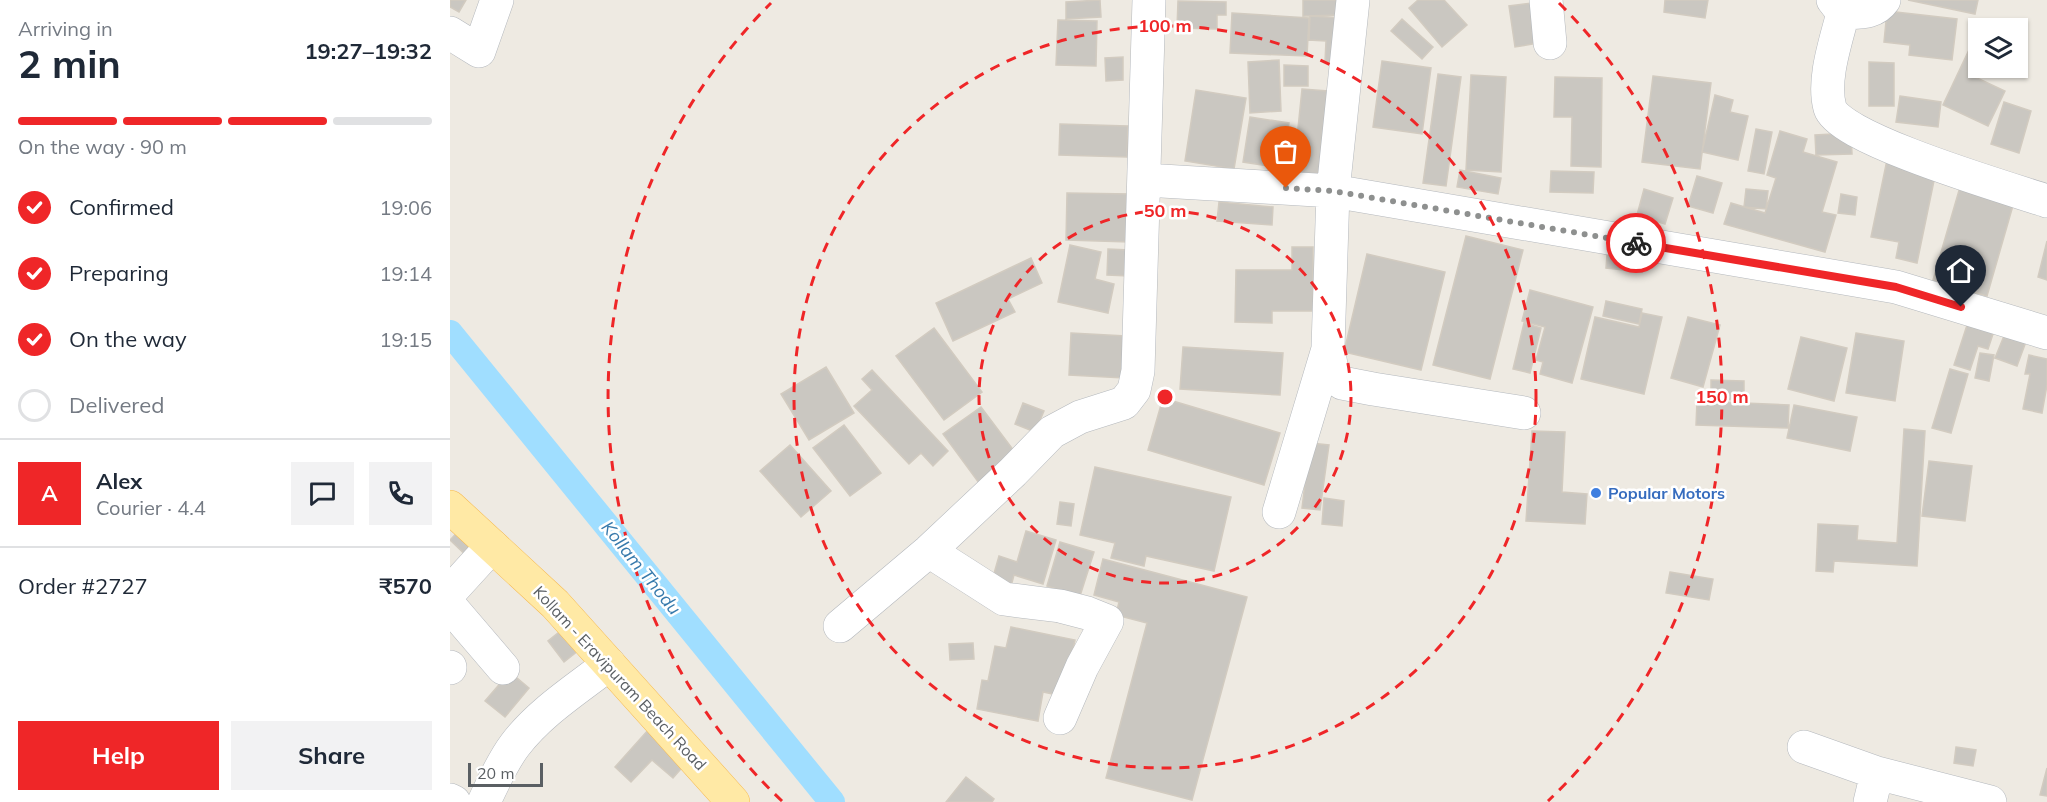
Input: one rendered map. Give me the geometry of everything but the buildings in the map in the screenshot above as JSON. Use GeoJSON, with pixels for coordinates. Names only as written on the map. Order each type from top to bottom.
{"type":"FeatureCollection","features":[{"type":"Feature","properties":{"kind":"main road","name":"Kollam - Eravipuram Beach Road"},"geometry":{"type":"LineString","coordinates":[[450,507],[555,604],[733,802]]}},
{"type":"Feature","properties":{"kind":"street"},"geometry":{"type":"LineString","coordinates":[[450,33],[479,51],[498,0]]}},
{"type":"Feature","properties":{"kind":"street"},"geometry":{"type":"LineString","coordinates":[[840,626],[929,551],[1052,432],[1080,417],[1124,403],[1134,390],[1138,371],[1149,0]]}},
{"type":"Feature","properties":{"kind":"street"},"geometry":{"type":"LineString","coordinates":[[1353,0],[1333,191],[1329,348],[1333,376],[1342,383],[1524,413]]}},
{"type":"Feature","properties":{"kind":"street"},"geometry":{"type":"LineString","coordinates":[[1546,0],[1550,43]]}},
{"type":"Feature","properties":{"kind":"street"},"geometry":{"type":"LineString","coordinates":[[1884,0],[1880,6],[1869,12],[1838,7],[1827,85],[1830,110],[1843,123],[1884,145],[2047,201]]}},
{"type":"Feature","properties":{"kind":"street"},"geometry":{"type":"LineString","coordinates":[[1145,180],[1333,191],[1896,287],[2047,333]]}},
{"type":"Feature","properties":{"kind":"street"},"geometry":{"type":"LineString","coordinates":[[1279,512],[1329,348]]}},
{"type":"Feature","properties":{"kind":"street"},"geometry":{"type":"LineString","coordinates":[[450,592],[492,546]]}},
{"type":"Feature","properties":{"kind":"street"},"geometry":{"type":"LineString","coordinates":[[929,551],[1004,599],[1060,606],[1107,621],[1082,667],[1060,718]]}},
{"type":"Feature","properties":{"kind":"street"},"geometry":{"type":"LineString","coordinates":[[450,606],[503,668]]}},
{"type":"Feature","properties":{"kind":"street"},"geometry":{"type":"LineString","coordinates":[[484,802],[515,745],[541,717],[609,664]]}},
{"type":"Feature","properties":{"kind":"street"},"geometry":{"type":"LineString","coordinates":[[1804,747],[1874,788],[1990,802]]}},
{"type":"Feature","properties":{"kind":"waterway","name":"Kollam Thodu"},"geometry":{"type":"LineString","coordinates":[[450,333],[832,802]]}},
{"type":"Feature","properties":{"kind":"way so far"},"geometry":{"type":"LineString","coordinates":[[1286,188],[1333,191],[1636,243]]}},
{"type":"Feature","properties":{"kind":"place","name":"Popular Motors"},"geometry":{"type":"Point","coordinates":[1596,493]}},
{"type":"Feature","properties":{"kind":"route"},"geometry":{"type":"LineString","coordinates":[[1636,243],[1896,287],[1961,307]]}}]}
